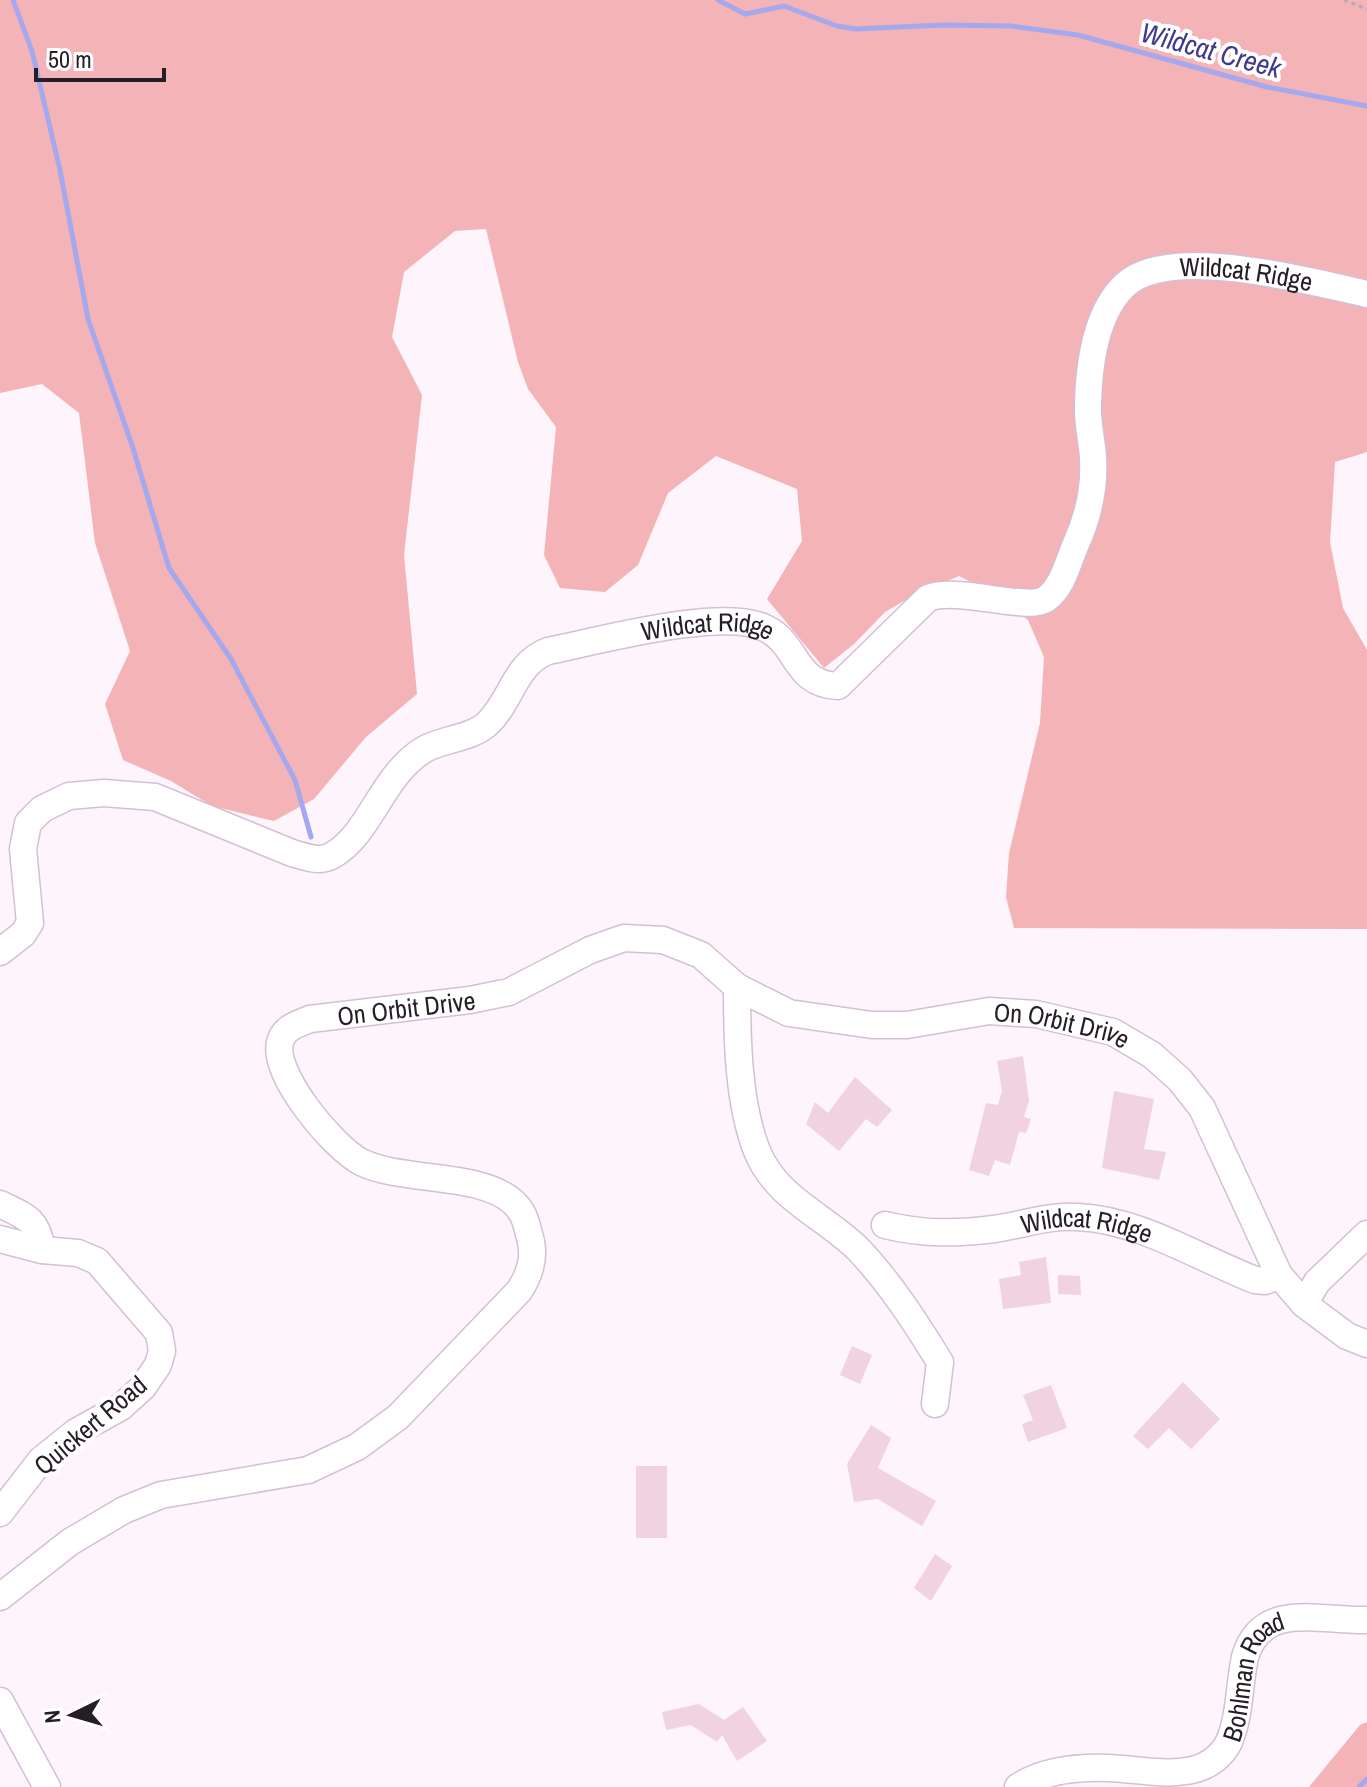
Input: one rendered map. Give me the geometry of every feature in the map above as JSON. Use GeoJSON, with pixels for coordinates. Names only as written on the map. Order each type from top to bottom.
{"type":"FeatureCollection","features":[{"type":"Feature","properties":{"kind":"street","name":"Wildcat Ridge"},"geometry":{"type":"LineString","coordinates":[[0,952],[23,934],[30,923],[23,849],[28,823],[42,809],[69,796],[104,793],[155,797],[292,853],[324,858],[334,855],[355,836],[389,783],[425,749],[485,726],[507,700],[525,666],[535,656],[548,651],[672,627],[734,620],[769,629],[811,680],[838,686],[928,598],[940,593],[1038,604],[1050,596],[1062,577],[1083,529],[1093,490],[1088,405],[1091,369],[1097,336],[1109,306],[1124,285],[1142,273],[1163,268],[1225,267],[1367,294]]}},
{"type":"Feature","properties":{"kind":"street","name":"On Orbit Drive"},"geometry":{"type":"LineString","coordinates":[[0,1597],[70,1542],[124,1510],[161,1495],[308,1470],[357,1447],[398,1417],[519,1291],[528,1277],[532,1261],[531,1241],[524,1215],[511,1200],[478,1185],[379,1168],[360,1161],[334,1142],[308,1110],[283,1069],[279,1049],[281,1038],[292,1026],[310,1019],[470,1000],[509,992],[590,950],[624,938],[663,940],[701,955],[737,987],[789,1013],[872,1025],[907,1025],[989,1011],[1036,1014],[1113,1032],[1152,1055],[1180,1080],[1202,1108],[1279,1275],[1304,1304],[1347,1336],[1367,1344]]}},
{"type":"Feature","properties":{"kind":"street"},"geometry":{"type":"LineString","coordinates":[[737,987],[739,1059],[744,1099],[757,1151],[778,1187],[857,1249],[917,1325],[940,1362],[935,1404]]}},
{"type":"Feature","properties":{"kind":"street"},"geometry":{"type":"LineString","coordinates":[[0,1204],[32,1221],[39,1233],[42,1250]]}},
{"type":"Feature","properties":{"kind":"street","name":"Wildcat Ridge"},"geometry":{"type":"LineString","coordinates":[[885,1225],[918,1233],[949,1234],[994,1229],[1050,1216],[1080,1217],[1124,1224],[1255,1280],[1265,1281],[1279,1275]]}},
{"type":"Feature","properties":{"kind":"street"},"geometry":{"type":"LineString","coordinates":[[1304,1304],[1317,1282],[1367,1234]]}},
{"type":"Feature","properties":{"kind":"street","name":"Quickert Road"},"geometry":{"type":"LineString","coordinates":[[0,1239],[42,1250],[78,1253],[97,1261],[159,1333],[162,1351],[158,1365],[143,1387],[121,1407],[76,1432],[41,1460],[0,1513]]}},
{"type":"Feature","properties":{"kind":"street","name":"Bohlman Road"},"geometry":{"type":"LineString","coordinates":[[1018,1787],[1046,1774],[1078,1768],[1109,1768],[1168,1776],[1197,1772],[1214,1762],[1228,1743],[1234,1727],[1245,1657],[1259,1632],[1271,1623],[1292,1618],[1367,1620]]}},
{"type":"Feature","properties":{"kind":"street"},"geometry":{"type":"LineString","coordinates":[[0,1701],[47,1787]]}},
{"type":"Feature","properties":{"kind":"path"},"geometry":{"type":"LineString","coordinates":[[1344,0],[1367,9]]}},
{"type":"Feature","properties":{"kind":"shaded area"},"geometry":{"type":"Polygon","coordinates":[[[0,0],[1367,0],[1367,452],[1335,462],[1330,542],[1343,608],[1367,650],[1367,929],[1014,928],[1006,897],[1009,853],[1040,723],[1044,657],[1028,620],[998,596],[959,576],[916,594],[885,612],[854,644],[824,668],[767,599],[802,541],[797,489],[716,456],[668,493],[638,565],[605,592],[560,588],[544,555],[556,427],[528,389],[518,362],[486,229],[455,231],[404,272],[392,337],[422,395],[404,555],[417,694],[366,737],[314,799],[274,821],[212,806],[171,781],[123,760],[105,704],[130,651],[95,543],[79,413],[42,384],[0,393],[0,0]]]}},
{"type":"Feature","properties":{"kind":"shaded area"},"geometry":{"type":"Polygon","coordinates":[[[1367,1722],[1367,1787],[1309,1787],[1360,1725],[1367,1722]]]}},
{"type":"Feature","properties":{"kind":"building"},"geometry":{"type":"Polygon","coordinates":[[[1023,1056],[1029,1101],[1024,1117],[1031,1119],[1026,1133],[1019,1132],[1010,1165],[995,1160],[989,1176],[969,1170],[986,1103],[998,1105],[1002,1091],[997,1061],[1023,1056]]]}},
{"type":"Feature","properties":{"kind":"building"},"geometry":{"type":"Polygon","coordinates":[[[855,1077],[892,1110],[877,1127],[866,1119],[839,1151],[806,1124],[815,1102],[828,1113],[855,1077]]]}},
{"type":"Feature","properties":{"kind":"building"},"geometry":{"type":"Polygon","coordinates":[[[1114,1091],[1154,1099],[1144,1149],[1166,1152],[1159,1180],[1102,1168],[1114,1091]]]}},
{"type":"Feature","properties":{"kind":"building"},"geometry":{"type":"Polygon","coordinates":[[[1046,1257],[1051,1303],[1003,1309],[999,1279],[1021,1275],[1019,1262],[1046,1257]]]}},
{"type":"Feature","properties":{"kind":"building"},"geometry":{"type":"Polygon","coordinates":[[[1058,1275],[1080,1276],[1081,1295],[1058,1294],[1058,1275]]]}},
{"type":"Feature","properties":{"kind":"building"},"geometry":{"type":"Polygon","coordinates":[[[852,1346],[872,1355],[860,1384],[840,1375],[852,1346]]]}},
{"type":"Feature","properties":{"kind":"building"},"geometry":{"type":"Polygon","coordinates":[[[1183,1382],[1220,1419],[1191,1449],[1169,1428],[1148,1449],[1133,1436],[1183,1382]]]}},
{"type":"Feature","properties":{"kind":"building"},"geometry":{"type":"Polygon","coordinates":[[[1051,1385],[1067,1428],[1028,1442],[1022,1424],[1033,1420],[1023,1395],[1051,1385]]]}},
{"type":"Feature","properties":{"kind":"building"},"geometry":{"type":"Polygon","coordinates":[[[871,1425],[891,1438],[878,1468],[936,1501],[922,1526],[878,1499],[854,1502],[847,1464],[871,1425]]]}},
{"type":"Feature","properties":{"kind":"building"},"geometry":{"type":"Polygon","coordinates":[[[636,1466],[667,1466],[667,1538],[636,1538],[636,1466]]]}},
{"type":"Feature","properties":{"kind":"building"},"geometry":{"type":"Polygon","coordinates":[[[935,1554],[952,1566],[931,1601],[914,1588],[935,1554]]]}},
{"type":"Feature","properties":{"kind":"building"},"geometry":{"type":"Polygon","coordinates":[[[699,1704],[724,1720],[743,1707],[767,1741],[737,1761],[722,1735],[717,1742],[691,1725],[666,1730],[662,1712],[699,1704]]]}},
{"type":"Feature","properties":{"kind":"waterway"},"geometry":{"type":"LineString","coordinates":[[13,0],[32,51],[60,170],[88,319],[133,448],[169,568],[231,659],[295,780],[311,837]]}},
{"type":"Feature","properties":{"kind":"waterway","name":"Wildcat Creek"},"geometry":{"type":"LineString","coordinates":[[718,0],[745,14],[784,6],[837,26],[856,29],[1011,26],[1078,35],[1267,87],[1367,106]]}},
{"type":"Feature","properties":{"kind":"waterway"},"geometry":{"type":"LineString","coordinates":[[1359,1787],[1367,1779]]}}]}
